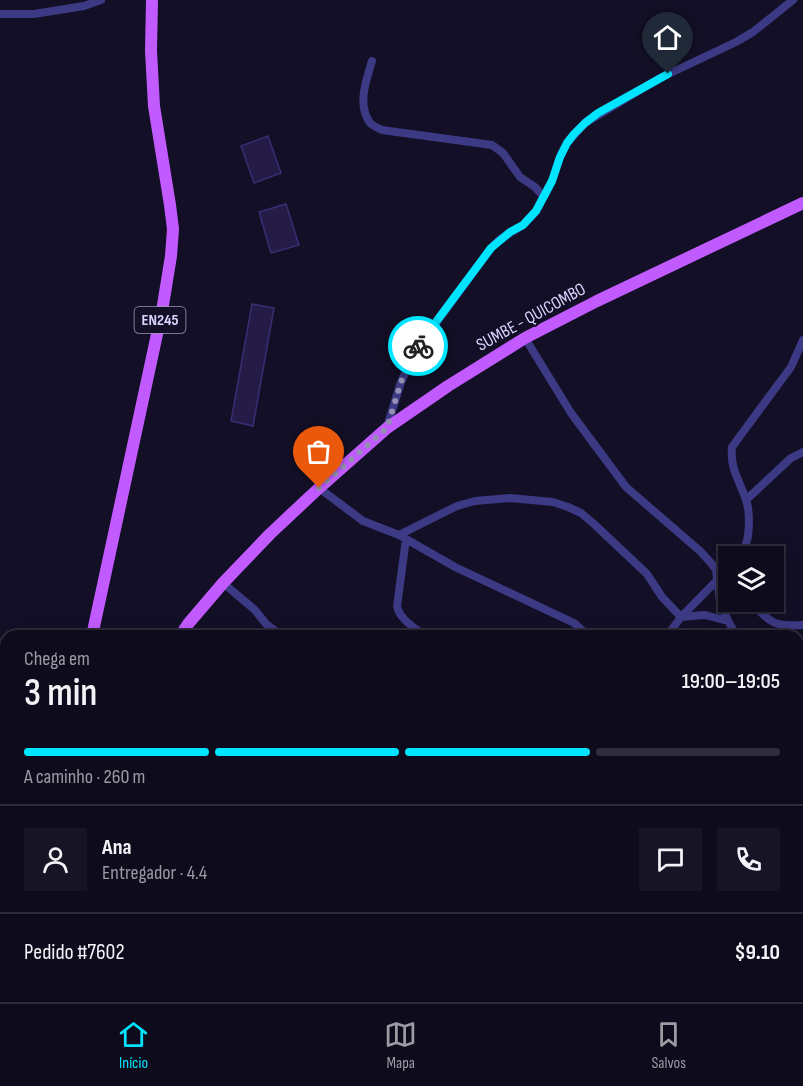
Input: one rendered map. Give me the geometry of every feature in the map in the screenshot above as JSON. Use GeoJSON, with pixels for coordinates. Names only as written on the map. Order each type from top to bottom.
{"type":"FeatureCollection","features":[{"type":"Feature","properties":{"kind":"main road","name":"EN245"},"geometry":{"type":"LineString","coordinates":[[93,630],[162,311],[171,256],[173,229],[154,106],[151,51],[152,0]]}},
{"type":"Feature","properties":{"kind":"main road","name":"SUMBE - QUICOMBO"},"geometry":{"type":"LineString","coordinates":[[184,630],[223,583],[270,534],[387,428],[448,386],[525,338],[597,301],[803,203]]}},
{"type":"Feature","properties":{"kind":"street"},"geometry":{"type":"LineString","coordinates":[[0,14],[34,14],[84,6],[101,0]]}},
{"type":"Feature","properties":{"kind":"street"},"geometry":{"type":"LineString","coordinates":[[387,428],[401,382],[420,343],[491,248],[510,232],[523,225],[536,211],[552,181],[567,143],[585,123],[660,78],[753,32],[793,0]]}},
{"type":"Feature","properties":{"kind":"street"},"geometry":{"type":"LineString","coordinates":[[372,62],[363,90],[364,111],[371,124],[382,130],[492,145],[503,153],[520,177],[544,197]]}},
{"type":"Feature","properties":{"kind":"street"},"geometry":{"type":"LineString","coordinates":[[525,338],[571,413],[626,487],[700,551],[718,571]]}},
{"type":"Feature","properties":{"kind":"street"},"geometry":{"type":"LineString","coordinates":[[744,546],[749,529],[747,499],[734,470],[731,459],[732,447],[791,368],[803,340]]}},
{"type":"Feature","properties":{"kind":"street"},"geometry":{"type":"LineString","coordinates":[[747,499],[791,458],[803,452]]}},
{"type":"Feature","properties":{"kind":"street"},"geometry":{"type":"LineString","coordinates":[[319,488],[357,518],[402,537],[455,567],[574,623],[583,630]]}},
{"type":"Feature","properties":{"kind":"street"},"geometry":{"type":"LineString","coordinates":[[402,537],[457,506],[475,501],[510,498],[560,504],[581,513],[647,574],[662,597],[681,617]]}},
{"type":"Feature","properties":{"kind":"street"},"geometry":{"type":"LineString","coordinates":[[402,537],[397,606],[402,618],[417,630]]}},
{"type":"Feature","properties":{"kind":"street"},"geometry":{"type":"LineString","coordinates":[[671,630],[681,617],[718,582]]}},
{"type":"Feature","properties":{"kind":"street"},"geometry":{"type":"LineString","coordinates":[[223,583],[255,610],[274,630]]}},
{"type":"Feature","properties":{"kind":"street"},"geometry":{"type":"LineString","coordinates":[[724,612],[733,630]]}},
{"type":"Feature","properties":{"kind":"street"},"geometry":{"type":"LineString","coordinates":[[761,612],[777,624],[803,625]]}},
{"type":"Feature","properties":{"kind":"street"},"geometry":{"type":"LineString","coordinates":[[681,617],[705,615],[728,621]]}},
{"type":"Feature","properties":{"kind":"building"},"geometry":{"type":"Polygon","coordinates":[[[268,136],[281,173],[254,183],[241,146],[268,136]]]}},
{"type":"Feature","properties":{"kind":"building"},"geometry":{"type":"Polygon","coordinates":[[[286,204],[299,245],[271,253],[259,212],[286,204]]]}},
{"type":"Feature","properties":{"kind":"building"},"geometry":{"type":"Polygon","coordinates":[[[252,304],[274,308],[253,426],[231,421],[252,304]]]}},
{"type":"Feature","properties":{"kind":"way so far"},"geometry":{"type":"LineString","coordinates":[[319,488],[387,428],[401,382],[418,346]]}},
{"type":"Feature","properties":{"kind":"route"},"geometry":{"type":"LineString","coordinates":[[418,346],[491,248],[510,232],[523,225],[536,211],[552,181],[560,157],[574,134],[598,113],[668,74]]}}]}
